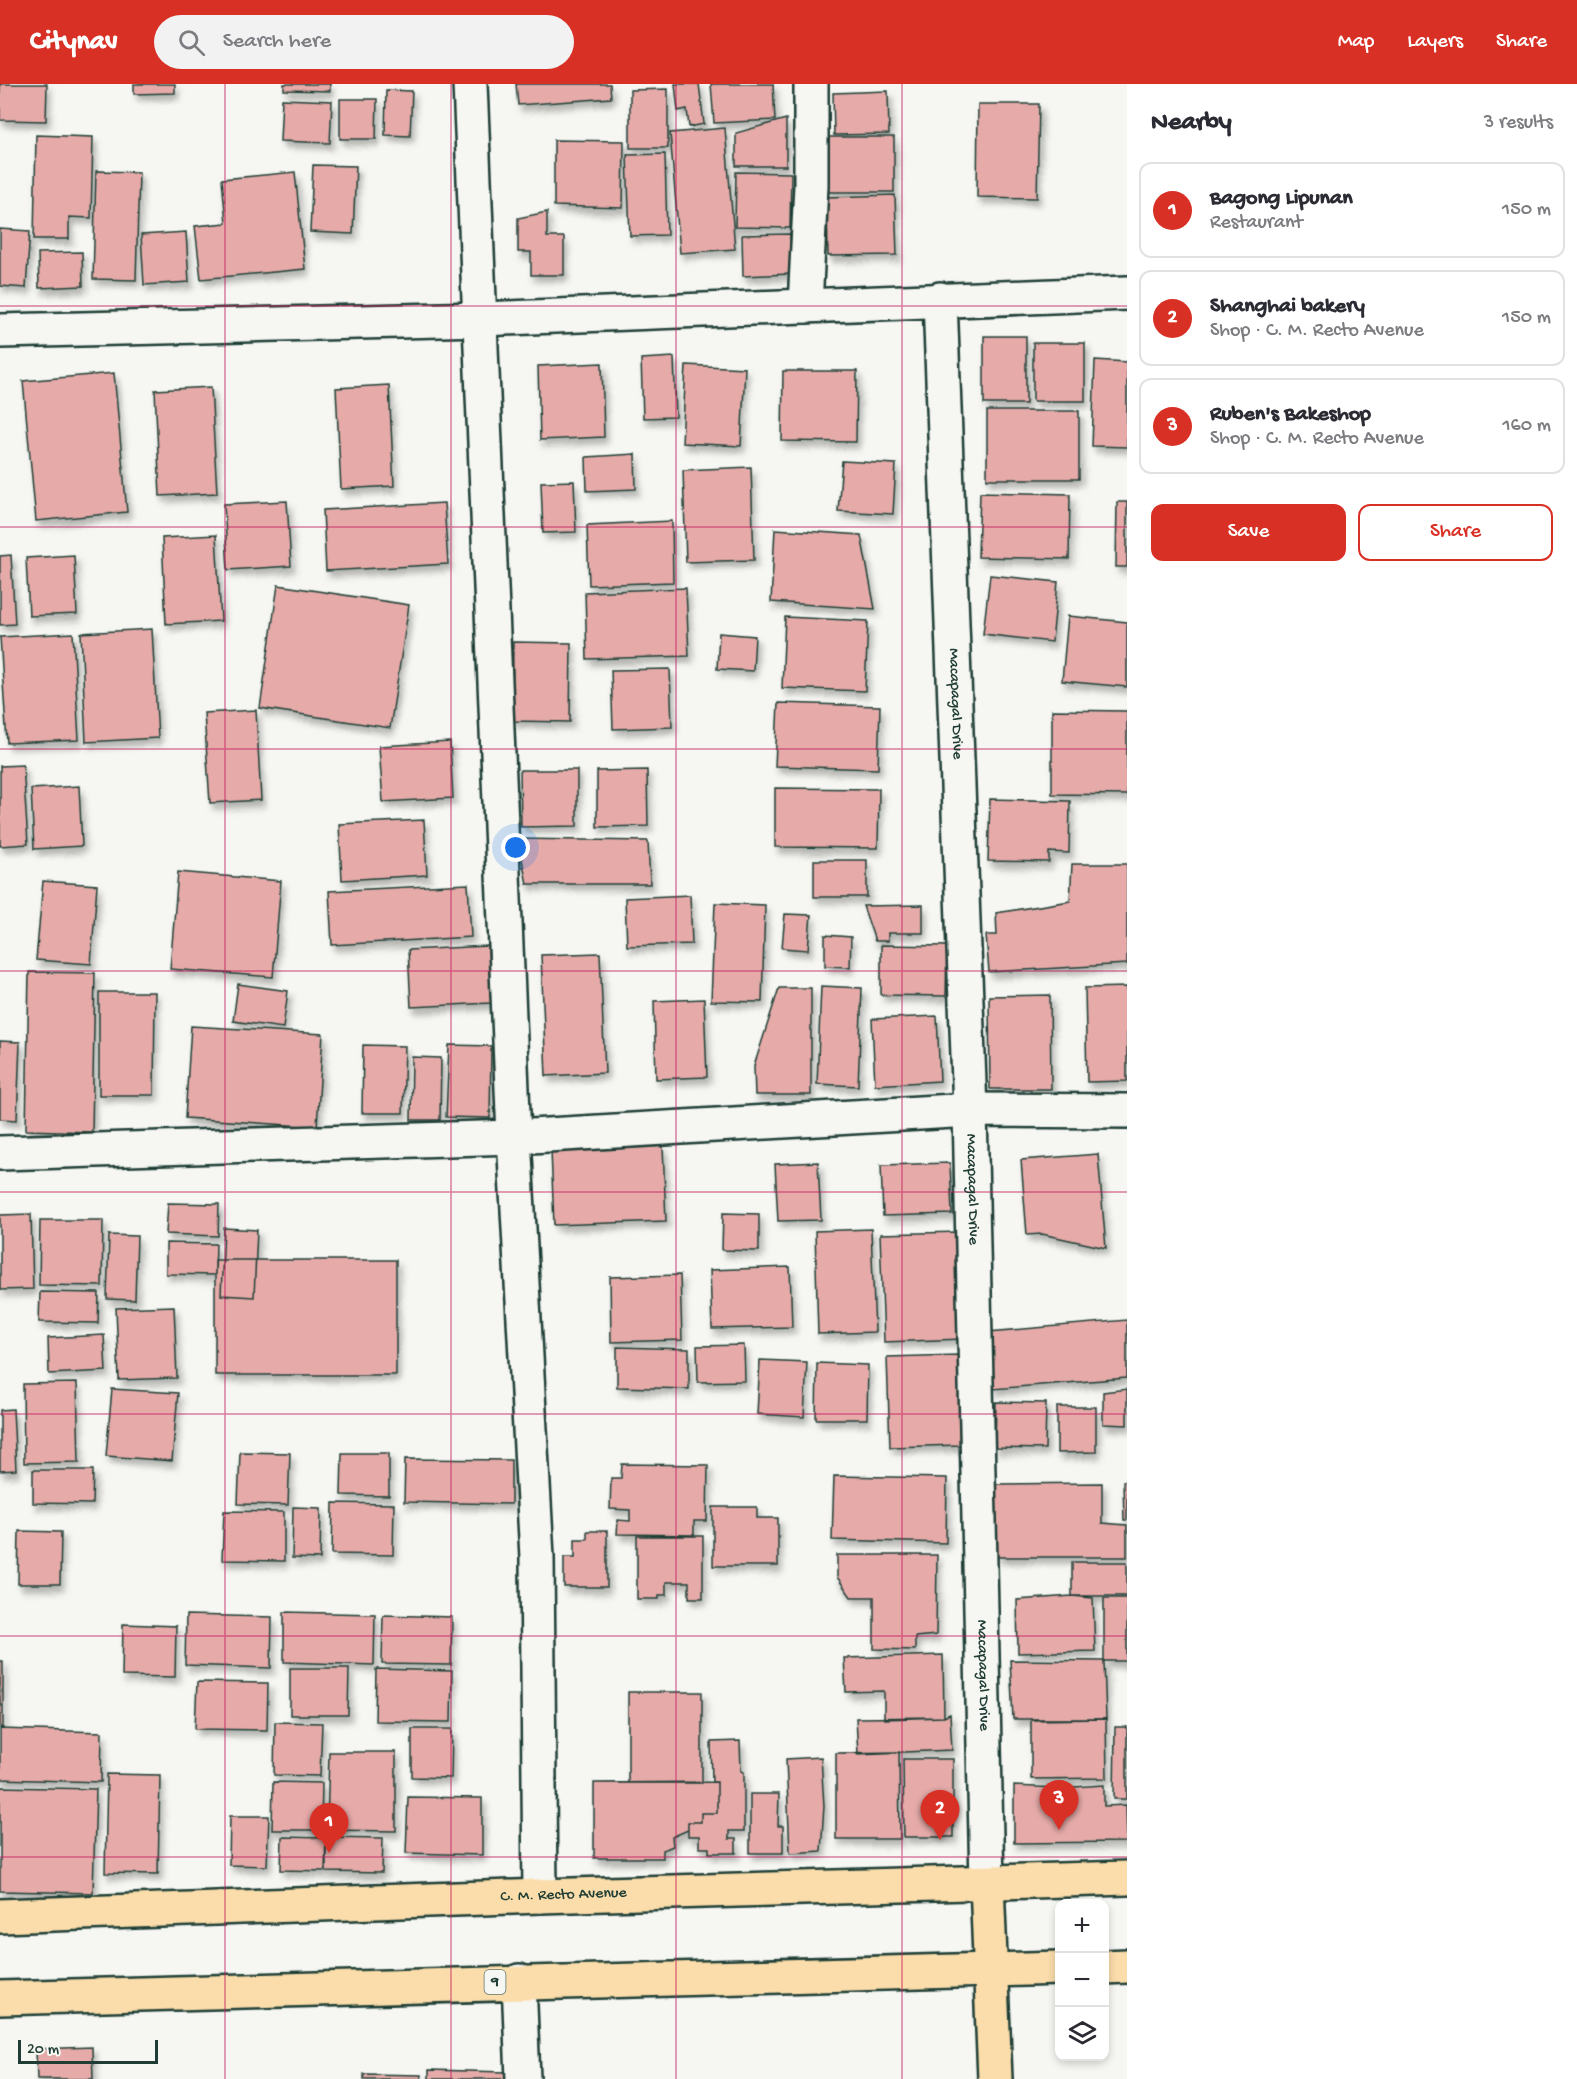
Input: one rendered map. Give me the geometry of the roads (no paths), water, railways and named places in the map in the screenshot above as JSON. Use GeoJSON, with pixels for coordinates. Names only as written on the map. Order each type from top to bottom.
{"type":"FeatureCollection","features":[{"type":"Feature","properties":{"kind":"main road","name":"C. M. Recto Avenue"},"geometry":{"type":"LineString","coordinates":[[0,1916],[1127,1878]]}},
{"type":"Feature","properties":{"kind":"main road","name":"Macapagal Drive"},"geometry":{"type":"LineString","coordinates":[[987,1883],[995,2079]]}},
{"type":"Feature","properties":{"kind":"main road"},"geometry":{"type":"LineString","coordinates":[[1109,1966],[1127,1966]]}},
{"type":"Feature","properties":{"kind":"main road","name":"9"},"geometry":{"type":"LineString","coordinates":[[0,1998],[519,1981],[1055,1968]]}},
{"type":"Feature","properties":{"kind":"street"},"geometry":{"type":"LineString","coordinates":[[470,84],[482,320],[514,1137],[537,1557],[540,1896]]}},
{"type":"Feature","properties":{"kind":"street"},"geometry":{"type":"LineString","coordinates":[[805,306],[812,185],[812,84]]}},
{"type":"Feature","properties":{"kind":"street"},"geometry":{"type":"LineString","coordinates":[[0,331],[482,320],[940,299],[1127,293]]}},
{"type":"Feature","properties":{"kind":"street","name":"Macapagal Drive"},"geometry":{"type":"LineString","coordinates":[[940,299],[970,1110],[987,1883]]}},
{"type":"Feature","properties":{"kind":"street"},"geometry":{"type":"LineString","coordinates":[[0,1153],[514,1137],[970,1110],[1127,1111]]}},
{"type":"Feature","properties":{"kind":"street"},"geometry":{"type":"LineString","coordinates":[[519,1981],[523,2079]]}},
{"type":"Feature","properties":{"kind":"place","name":"Ruben's Bakeshop"},"geometry":{"type":"Point","coordinates":[1059,1830]}},
{"type":"Feature","properties":{"kind":"place","name":"Shanghai bakery"},"geometry":{"type":"Point","coordinates":[940,1840]}},
{"type":"Feature","properties":{"kind":"place","name":"Bagong Lipunan"},"geometry":{"type":"Point","coordinates":[329,1853]}}]}
